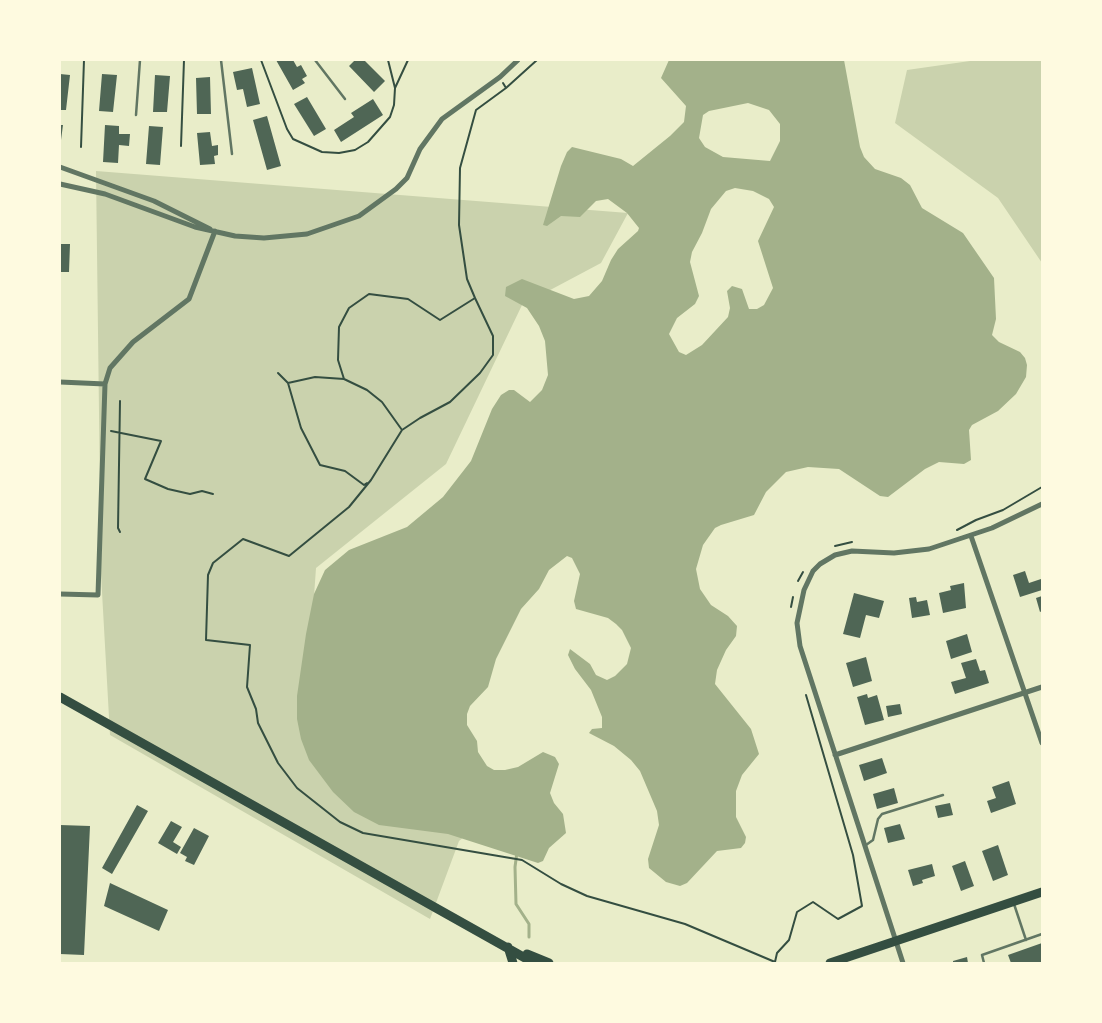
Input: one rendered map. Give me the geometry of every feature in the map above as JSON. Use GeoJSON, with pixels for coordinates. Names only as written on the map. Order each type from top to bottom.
{"type":"FeatureCollection","features":[{"type":"Feature","properties":{"kind":"highway"},"geometry":{"type":"LineString","coordinates":[[60,697],[534,963]]}},
{"type":"Feature","properties":{"kind":"highway"},"geometry":{"type":"LineString","coordinates":[[830,963],[842,961],[1042,892]]}},
{"type":"Feature","properties":{"kind":"highway"},"geometry":{"type":"LineString","coordinates":[[508,947],[513,963]]}},
{"type":"Feature","properties":{"kind":"highway"},"geometry":{"type":"LineString","coordinates":[[508,947],[549,963]]}},
{"type":"Feature","properties":{"kind":"street"},"geometry":{"type":"LineString","coordinates":[[60,184],[105,194],[195,227],[235,236],[286,237],[307,234],[359,216],[376,205],[407,178],[420,150],[442,119],[500,77],[518,60]]}},
{"type":"Feature","properties":{"kind":"street"},"geometry":{"type":"LineString","coordinates":[[60,167],[154,201],[215,231]]}},
{"type":"Feature","properties":{"kind":"street"},"geometry":{"type":"LineString","coordinates":[[60,594],[98,595],[105,384],[114,362],[132,342],[175,312],[192,294],[215,231]]}},
{"type":"Feature","properties":{"kind":"street"},"geometry":{"type":"LineString","coordinates":[[60,382],[105,384]]}},
{"type":"Feature","properties":{"kind":"street"},"geometry":{"type":"LineString","coordinates":[[903,963],[805,663],[798,635],[798,612],[808,580],[820,564],[835,555],[852,551],[912,552],[971,536],[1026,513],[1042,504]]}},
{"type":"Feature","properties":{"kind":"street"},"geometry":{"type":"LineString","coordinates":[[971,536],[1042,743]]}},
{"type":"Feature","properties":{"kind":"street"},"geometry":{"type":"LineString","coordinates":[[835,755],[1042,686]]}},
{"type":"Feature","properties":{"kind":"lane"},"geometry":{"type":"LineString","coordinates":[[136,114],[140,60]]}},
{"type":"Feature","properties":{"kind":"lane"},"geometry":{"type":"LineString","coordinates":[[221,60],[232,154]]}},
{"type":"Feature","properties":{"kind":"lane"},"geometry":{"type":"LineString","coordinates":[[315,60],[345,99]]}},
{"type":"Feature","properties":{"kind":"lane"},"geometry":{"type":"LineString","coordinates":[[866,846],[873,840],[878,819],[882,814],[944,795]]}},
{"type":"Feature","properties":{"kind":"lane"},"geometry":{"type":"LineString","coordinates":[[1013,902],[1026,940]]}},
{"type":"Feature","properties":{"kind":"lane"},"geometry":{"type":"LineString","coordinates":[[984,963],[982,955],[1042,934]]}},
{"type":"Feature","properties":{"kind":"path"},"geometry":{"type":"LineString","coordinates":[[81,147],[84,60]]}},
{"type":"Feature","properties":{"kind":"path"},"geometry":{"type":"LineString","coordinates":[[181,146],[184,60]]}},
{"type":"Feature","properties":{"kind":"path"},"geometry":{"type":"LineString","coordinates":[[261,60],[286,129],[293,139],[322,152],[339,153],[355,150],[368,142],[390,117],[394,105],[395,88],[388,60]]}},
{"type":"Feature","properties":{"kind":"path"},"geometry":{"type":"LineString","coordinates":[[395,88],[408,60]]}},
{"type":"Feature","properties":{"kind":"path"},"geometry":{"type":"LineString","coordinates":[[537,60],[506,88],[476,110],[460,168],[459,225],[467,279],[493,336],[493,355],[480,373],[450,402],[402,430],[371,480],[350,507],[288,556],[243,539],[214,563],[208,575],[206,640],[250,645],[247,687],[266,742],[278,763],[297,788],[340,822],[362,833],[377,837],[522,860],[561,884],[587,896],[684,924],[775,962],[777,954],[789,940],[797,912],[813,902],[838,919],[862,906],[853,855],[804,688]]}},
{"type":"Feature","properties":{"kind":"path"},"geometry":{"type":"LineString","coordinates":[[500,77],[506,88]]}},
{"type":"Feature","properties":{"kind":"path"},"geometry":{"type":"LineString","coordinates":[[344,379],[338,360],[339,327],[349,308],[369,294],[408,299],[440,320],[475,298]]}},
{"type":"Feature","properties":{"kind":"path"},"geometry":{"type":"LineString","coordinates":[[278,373],[288,383],[301,428],[320,465],[345,471],[364,485],[371,480]]}},
{"type":"Feature","properties":{"kind":"path"},"geometry":{"type":"LineString","coordinates":[[288,383],[314,377],[344,379],[367,390],[382,402],[402,430]]}},
{"type":"Feature","properties":{"kind":"path"},"geometry":{"type":"LineString","coordinates":[[120,401],[118,528],[120,532]]}},
{"type":"Feature","properties":{"kind":"path"},"geometry":{"type":"LineString","coordinates":[[103,430],[161,441],[145,479],[168,489],[190,494],[202,491],[213,494]]}},
{"type":"Feature","properties":{"kind":"path"},"geometry":{"type":"LineString","coordinates":[[952,532],[976,520],[1003,510],[1042,487]]}},
{"type":"Feature","properties":{"kind":"path"},"geometry":{"type":"LineString","coordinates":[[830,548],[846,542],[855,542]]}},
{"type":"Feature","properties":{"kind":"path"},"geometry":{"type":"LineString","coordinates":[[797,584],[806,566]]}},
{"type":"Feature","properties":{"kind":"path"},"geometry":{"type":"LineString","coordinates":[[790,612],[794,591]]}},
{"type":"Feature","properties":{"kind":"shaded area"},"geometry":{"type":"Polygon","coordinates":[[[669,60],[844,60],[860,147],[864,157],[875,169],[901,178],[910,185],[922,208],[963,233],[994,278],[996,319],[992,335],[999,342],[1020,352],[1025,358],[1027,365],[1026,377],[1016,394],[998,411],[972,425],[969,430],[971,460],[964,464],[939,462],[925,469],[888,497],[880,496],[839,469],[808,467],[786,472],[766,492],[754,515],[715,528],[703,545],[696,569],[700,589],[711,605],[728,616],[737,626],[736,636],[726,650],[717,670],[715,684],[751,729],[759,754],[742,775],[736,791],[736,817],[746,837],[745,843],[741,848],[717,851],[687,883],[680,886],[666,882],[649,868],[648,859],[659,825],[657,811],[640,771],[631,760],[614,746],[589,733],[592,729],[602,728],[602,717],[591,690],[575,669],[568,655],[570,649],[590,664],[596,675],[607,680],[615,676],[627,664],[631,648],[622,630],[608,618],[576,609],[574,601],[580,574],[572,558],[567,556],[549,570],[539,589],[521,609],[496,659],[488,687],[470,706],[467,714],[467,725],[477,741],[478,752],[487,766],[494,770],[518,767],[543,752],[555,757],[559,764],[550,793],[554,803],[563,814],[566,833],[549,848],[543,861],[538,863],[448,834],[379,825],[354,812],[333,792],[309,760],[301,739],[297,719],[297,696],[306,634],[314,594],[325,570],[349,550],[407,527],[443,497],[471,461],[492,409],[501,395],[509,390],[514,390],[530,402],[542,390],[548,375],[545,341],[539,326],[527,308],[505,296],[506,287],[522,279],[574,299],[589,296],[602,281],[618,249],[638,231],[639,228],[627,213],[608,199],[596,201],[580,217],[561,216],[547,226],[543,225],[561,166],[567,152],[572,147],[621,159],[633,166],[684,122],[686,106],[661,78],[669,60]],[[748,103],[709,111],[703,115],[699,138],[705,147],[723,157],[770,161],[780,141],[780,124],[769,110],[748,103]],[[735,188],[726,191],[711,209],[692,252],[690,262],[699,296],[695,304],[677,318],[669,334],[679,352],[686,355],[702,345],[728,317],[730,308],[727,291],[732,286],[742,289],[749,309],[757,309],[764,305],[773,288],[758,241],[774,207],[769,199],[753,191],[735,188]]]}},
{"type":"Feature","properties":{"kind":"shaded area"},"geometry":{"type":"Polygon","coordinates":[[[977,60],[1042,60],[1042,263],[998,198],[895,123],[907,70],[977,60]]]}},
{"type":"Feature","properties":{"kind":"shaded area"},"geometry":{"type":"Polygon","coordinates":[[[96,171],[628,213],[601,263],[522,305],[446,464],[316,568],[309,667],[491,814],[459,841],[430,919],[110,735],[101,574],[96,171]]]}},
{"type":"Feature","properties":{"kind":"building"},"geometry":{"type":"Polygon","coordinates":[[[276,60],[293,60],[297,67],[301,65],[307,76],[302,79],[305,83],[293,90],[276,60]]]}},
{"type":"Feature","properties":{"kind":"building"},"geometry":{"type":"Polygon","coordinates":[[[355,60],[364,60],[385,81],[374,92],[349,66],[355,60]]]}},
{"type":"Feature","properties":{"kind":"building"},"geometry":{"type":"Polygon","coordinates":[[[252,68],[260,104],[247,107],[243,89],[237,90],[233,72],[252,68]]]}},
{"type":"Feature","properties":{"kind":"building"},"geometry":{"type":"Polygon","coordinates":[[[60,74],[70,75],[66,110],[60,110],[60,74]]]}},
{"type":"Feature","properties":{"kind":"building"},"geometry":{"type":"Polygon","coordinates":[[[102,74],[117,75],[113,112],[99,111],[102,74]]]}},
{"type":"Feature","properties":{"kind":"building"},"geometry":{"type":"Polygon","coordinates":[[[155,75],[170,76],[167,112],[153,112],[155,75]]]}},
{"type":"Feature","properties":{"kind":"building"},"geometry":{"type":"Polygon","coordinates":[[[210,77],[211,114],[197,114],[196,78],[210,77]]]}},
{"type":"Feature","properties":{"kind":"building"},"geometry":{"type":"Polygon","coordinates":[[[307,97],[326,129],[314,136],[294,104],[307,97]]]}},
{"type":"Feature","properties":{"kind":"building"},"geometry":{"type":"Polygon","coordinates":[[[373,99],[383,115],[341,142],[334,130],[354,117],[351,113],[373,99]]]}},
{"type":"Feature","properties":{"kind":"building"},"geometry":{"type":"Polygon","coordinates":[[[267,116],[281,166],[267,170],[253,120],[267,116]]]}},
{"type":"Feature","properties":{"kind":"building"},"geometry":{"type":"Polygon","coordinates":[[[60,125],[63,125],[61,140],[60,140],[60,125]]]}},
{"type":"Feature","properties":{"kind":"building"},"geometry":{"type":"Polygon","coordinates":[[[105,125],[119,126],[119,134],[130,134],[129,146],[119,145],[118,163],[103,162],[105,125]]]}},
{"type":"Feature","properties":{"kind":"building"},"geometry":{"type":"Polygon","coordinates":[[[149,126],[163,127],[160,165],[146,164],[149,126]]]}},
{"type":"Feature","properties":{"kind":"building"},"geometry":{"type":"Polygon","coordinates":[[[210,132],[212,146],[218,145],[218,155],[214,156],[215,164],[200,165],[197,133],[210,132]]]}},
{"type":"Feature","properties":{"kind":"building"},"geometry":{"type":"Polygon","coordinates":[[[60,244],[70,244],[69,272],[60,272],[60,244]]]}},
{"type":"Feature","properties":{"kind":"building"},"geometry":{"type":"Polygon","coordinates":[[[1025,571],[1029,583],[1041,579],[1042,590],[1020,597],[1013,575],[1025,571]]]}},
{"type":"Feature","properties":{"kind":"building"},"geometry":{"type":"Polygon","coordinates":[[[964,583],[966,608],[943,613],[939,593],[951,590],[950,586],[964,583]]]}},
{"type":"Feature","properties":{"kind":"building"},"geometry":{"type":"Polygon","coordinates":[[[854,593],[884,601],[879,618],[866,615],[860,638],[843,634],[854,593]]]}},
{"type":"Feature","properties":{"kind":"building"},"geometry":{"type":"Polygon","coordinates":[[[1042,596],[1042,611],[1040,612],[1036,598],[1042,596]]]}},
{"type":"Feature","properties":{"kind":"building"},"geometry":{"type":"Polygon","coordinates":[[[916,597],[917,602],[927,600],[930,615],[912,618],[909,598],[916,597]]]}},
{"type":"Feature","properties":{"kind":"building"},"geometry":{"type":"Polygon","coordinates":[[[967,634],[972,652],[951,659],[946,641],[967,634]]]}},
{"type":"Feature","properties":{"kind":"building"},"geometry":{"type":"Polygon","coordinates":[[[866,657],[872,681],[853,687],[846,663],[866,657]]]}},
{"type":"Feature","properties":{"kind":"building"},"geometry":{"type":"Polygon","coordinates":[[[976,659],[980,671],[985,670],[989,683],[955,694],[951,682],[966,678],[961,663],[976,659]]]}},
{"type":"Feature","properties":{"kind":"building"},"geometry":{"type":"Polygon","coordinates":[[[867,694],[868,698],[877,695],[884,720],[865,725],[857,697],[867,694]]]}},
{"type":"Feature","properties":{"kind":"building"},"geometry":{"type":"Polygon","coordinates":[[[900,704],[902,714],[888,717],[886,706],[900,704]]]}},
{"type":"Feature","properties":{"kind":"building"},"geometry":{"type":"Polygon","coordinates":[[[882,758],[887,773],[864,781],[859,765],[882,758]]]}},
{"type":"Feature","properties":{"kind":"building"},"geometry":{"type":"Polygon","coordinates":[[[1009,781],[1016,804],[991,813],[987,801],[996,798],[992,787],[1009,781]]]}},
{"type":"Feature","properties":{"kind":"building"},"geometry":{"type":"Polygon","coordinates":[[[894,788],[898,803],[877,809],[873,794],[894,788]]]}},
{"type":"Feature","properties":{"kind":"building"},"geometry":{"type":"Polygon","coordinates":[[[950,803],[953,815],[938,818],[935,806],[950,803]]]}},
{"type":"Feature","properties":{"kind":"building"},"geometry":{"type":"Polygon","coordinates":[[[137,805],[148,811],[112,874],[102,868],[137,805]]]}},
{"type":"Feature","properties":{"kind":"building"},"geometry":{"type":"Polygon","coordinates":[[[171,821],[182,827],[173,842],[181,847],[177,854],[158,843],[171,821]]]}},
{"type":"Feature","properties":{"kind":"building"},"geometry":{"type":"Polygon","coordinates":[[[900,824],[905,839],[888,843],[884,828],[900,824]]]}},
{"type":"Feature","properties":{"kind":"building"},"geometry":{"type":"Polygon","coordinates":[[[60,825],[90,826],[84,955],[60,954],[60,825]]]}},
{"type":"Feature","properties":{"kind":"building"},"geometry":{"type":"Polygon","coordinates":[[[194,828],[209,836],[194,865],[185,861],[187,857],[180,853],[194,828]]]}},
{"type":"Feature","properties":{"kind":"building"},"geometry":{"type":"Polygon","coordinates":[[[998,845],[1008,875],[993,881],[982,851],[998,845]]]}},
{"type":"Feature","properties":{"kind":"building"},"geometry":{"type":"Polygon","coordinates":[[[965,861],[974,886],[961,891],[952,866],[965,861]]]}},
{"type":"Feature","properties":{"kind":"building"},"geometry":{"type":"Polygon","coordinates":[[[932,864],[935,876],[922,880],[923,883],[913,886],[908,870],[932,864]]]}},
{"type":"Feature","properties":{"kind":"building"},"geometry":{"type":"Polygon","coordinates":[[[110,883],[168,910],[159,931],[104,906],[110,883]]]}},
{"type":"Feature","properties":{"kind":"building"},"geometry":{"type":"Polygon","coordinates":[[[1042,943],[1042,963],[1011,963],[1008,955],[1042,943]]]}},
{"type":"Feature","properties":{"kind":"building"},"geometry":{"type":"Polygon","coordinates":[[[967,957],[968,963],[953,963],[953,961],[967,957]]]}},
{"type":"Feature","properties":{"kind":"waterway"},"geometry":{"type":"LineString","coordinates":[[517,852],[515,867],[516,904],[529,924],[529,937]]}}]}
